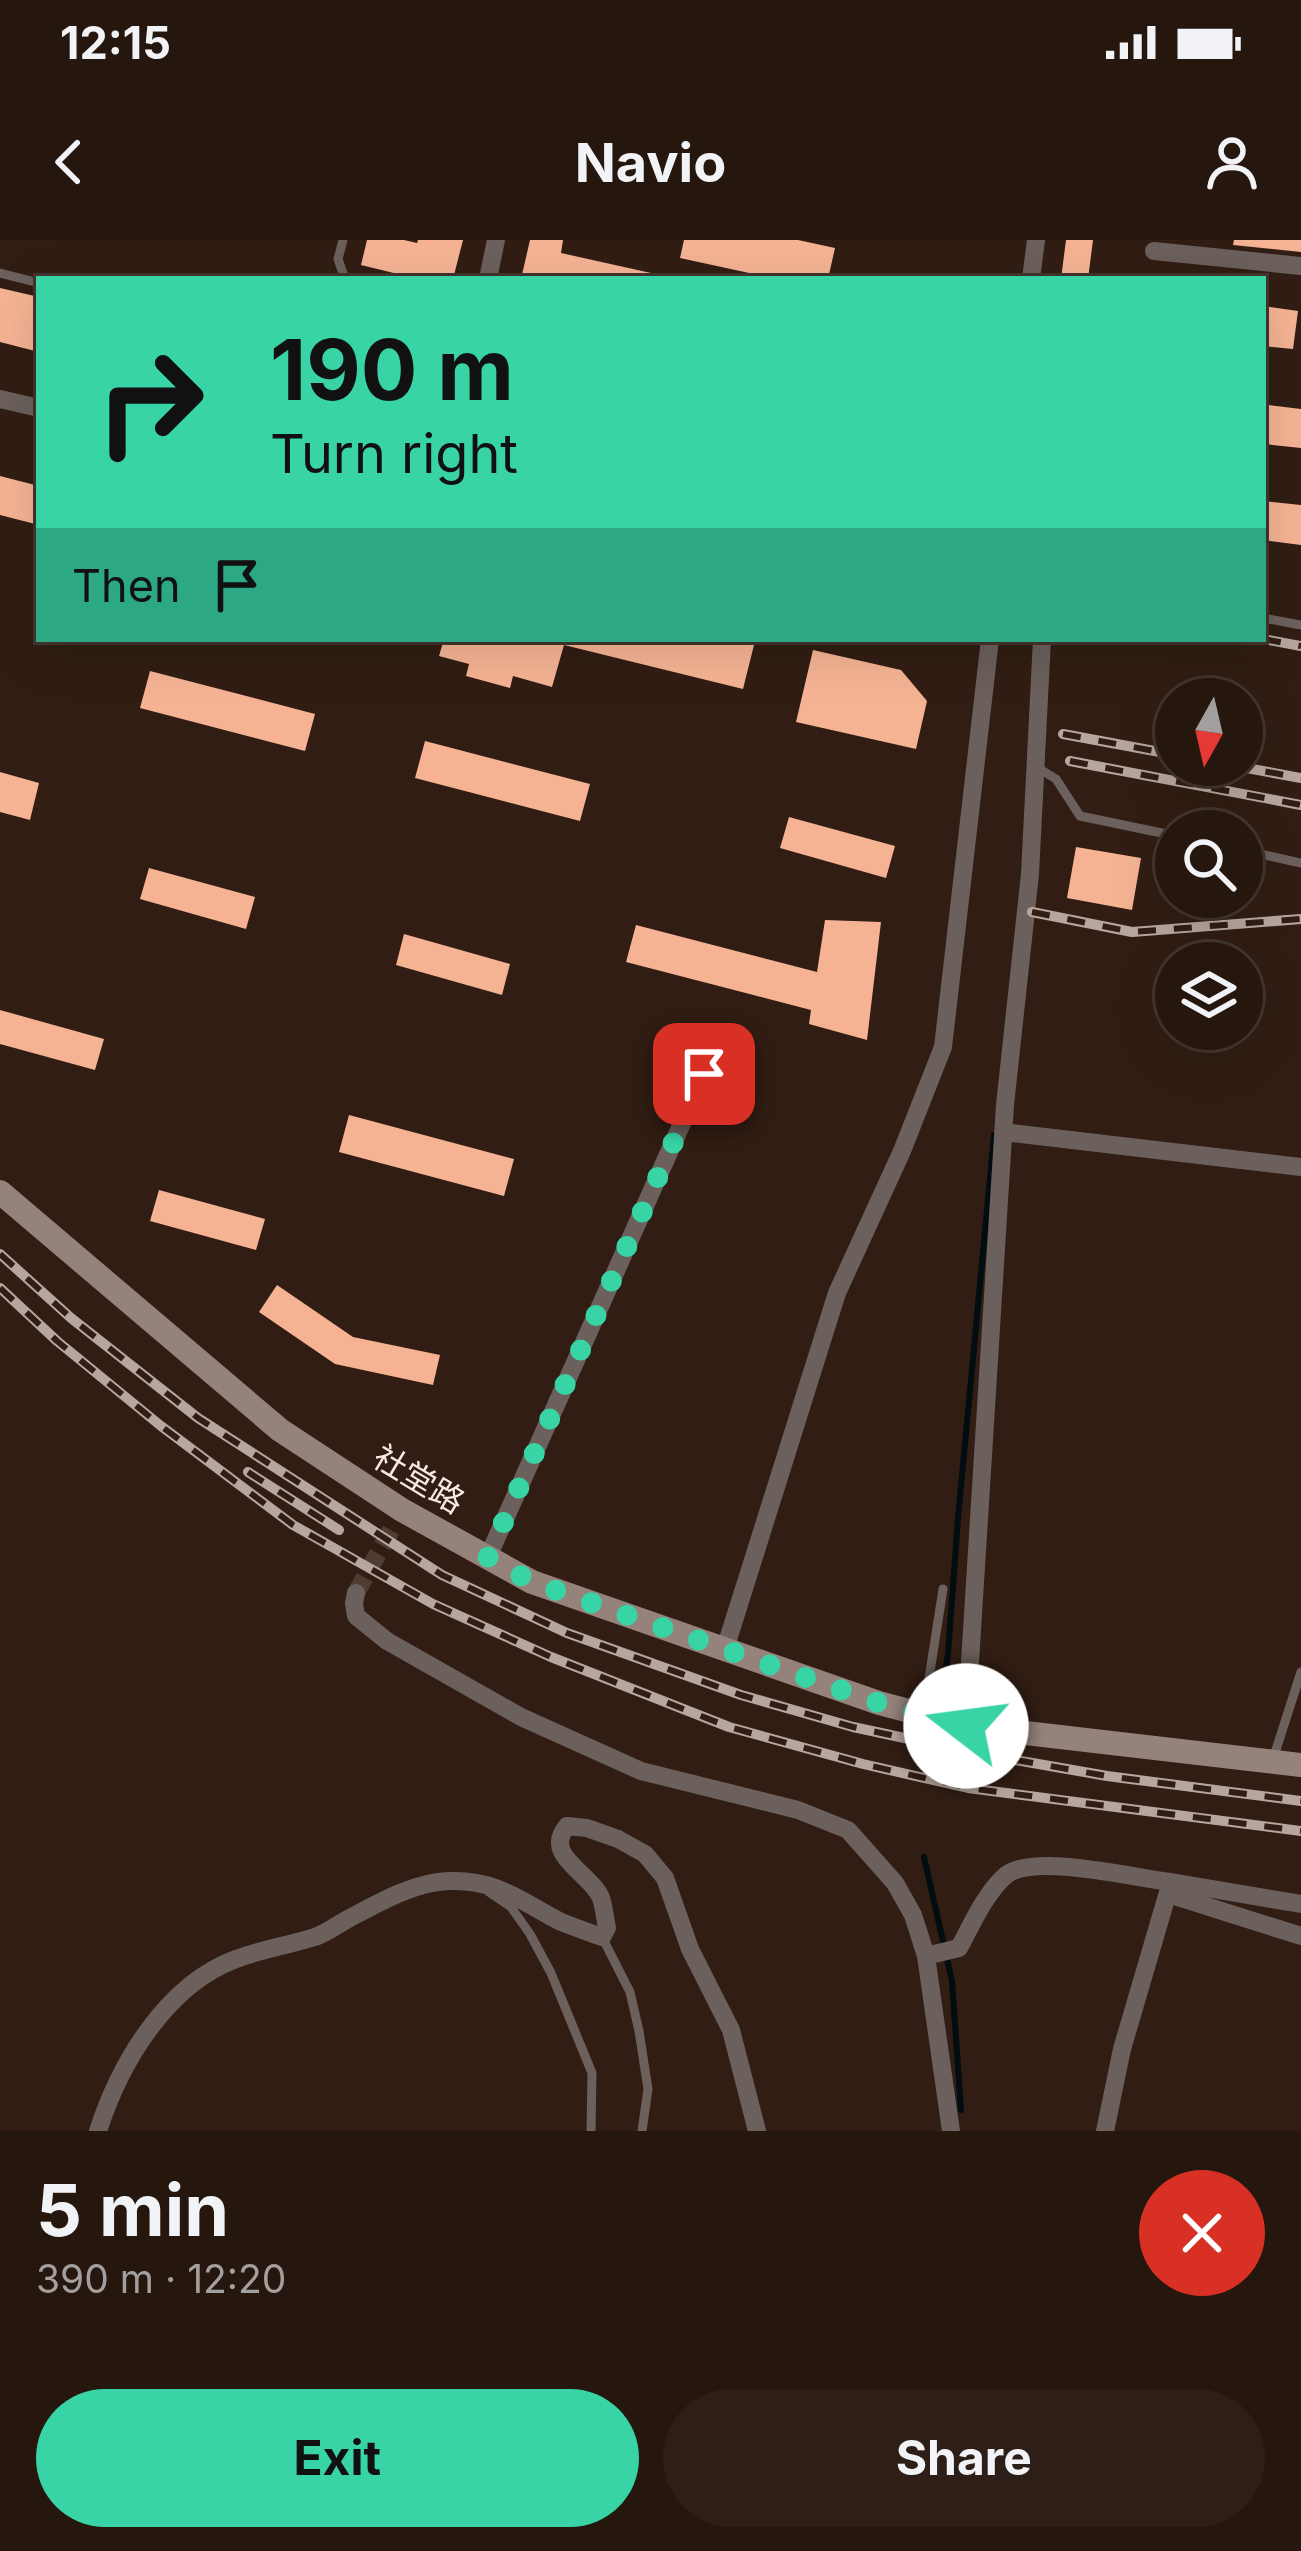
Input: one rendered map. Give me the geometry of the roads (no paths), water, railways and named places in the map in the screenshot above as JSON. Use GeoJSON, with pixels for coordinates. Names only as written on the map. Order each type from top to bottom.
{"type":"FeatureCollection","features":[{"type":"Feature","properties":{"kind":"street"},"geometry":{"type":"LineString","coordinates":[[489,276],[496,240]]}},
{"type":"Feature","properties":{"kind":"street"},"geometry":{"type":"LineString","coordinates":[[1031,276],[1036,240]]}},
{"type":"Feature","properties":{"kind":"street"},"geometry":{"type":"LineString","coordinates":[[1154,251],[1301,266]]}},
{"type":"Feature","properties":{"kind":"street"},"geometry":{"type":"LineString","coordinates":[[0,399],[36,407]]}},
{"type":"Feature","properties":{"kind":"street"},"geometry":{"type":"LineString","coordinates":[[725,1649],[837,1293],[943,1047],[990,642]]}},
{"type":"Feature","properties":{"kind":"street"},"geometry":{"type":"LineString","coordinates":[[966,1726],[1003,1132],[1030,874],[1042,642]]}},
{"type":"Feature","properties":{"kind":"street"},"geometry":{"type":"LineString","coordinates":[[488,1557],[704,1074]]}},
{"type":"Feature","properties":{"kind":"street"},"geometry":{"type":"LineString","coordinates":[[1003,1132],[1301,1167]]}},
{"type":"Feature","properties":{"kind":"street","name":"社堂路"},"geometry":{"type":"LineString","coordinates":[[0,1192],[280,1430],[397,1520],[488,1557],[532,1582],[879,1703],[966,1726],[1301,1765]]}},
{"type":"Feature","properties":{"kind":"street"},"geometry":{"type":"LineString","coordinates":[[356,1593],[356,1616],[387,1641],[521,1717],[641,1771],[798,1810],[848,1830],[896,1883],[931,1955],[951,2131]]}},
{"type":"Feature","properties":{"kind":"street"},"geometry":{"type":"LineString","coordinates":[[98,2131],[113,2087],[155,2022],[185,1987],[235,1959],[315,1937],[416,1887],[448,1881],[480,1884],[512,1893],[562,1922],[602,1937],[607,1928],[600,1896],[558,1846],[567,1826],[618,1839],[645,1854],[664,1878],[690,1949],[731,2030],[757,2131]]}},
{"type":"Feature","properties":{"kind":"street"},"geometry":{"type":"LineString","coordinates":[[931,1955],[959,1948],[1001,1879],[1015,1869],[1056,1865],[1170,1888],[1301,1904]]}},
{"type":"Feature","properties":{"kind":"street"},"geometry":{"type":"LineString","coordinates":[[1170,1888],[1301,1936]]}},
{"type":"Feature","properties":{"kind":"street"},"geometry":{"type":"LineString","coordinates":[[1106,2131],[1122,2049],[1170,1888]]}},
{"type":"Feature","properties":{"kind":"lane"},"geometry":{"type":"LineString","coordinates":[[342,276],[338,259],[343,240]]}},
{"type":"Feature","properties":{"kind":"lane"},"geometry":{"type":"LineString","coordinates":[[0,273],[36,282]]}},
{"type":"Feature","properties":{"kind":"lane"},"geometry":{"type":"LineString","coordinates":[[1266,619],[1301,625]]}},
{"type":"Feature","properties":{"kind":"lane"},"geometry":{"type":"LineString","coordinates":[[1036,767],[1056,779],[1080,816],[1155,832]]}},
{"type":"Feature","properties":{"kind":"lane"},"geometry":{"type":"LineString","coordinates":[[1263,855],[1301,863]]}},
{"type":"Feature","properties":{"kind":"lane"},"geometry":{"type":"LineString","coordinates":[[923,1715],[943,1589]]}},
{"type":"Feature","properties":{"kind":"lane"},"geometry":{"type":"LineString","coordinates":[[1273,1762],[1301,1672]]}},
{"type":"Feature","properties":{"kind":"lane"},"geometry":{"type":"LineString","coordinates":[[480,1884],[511,1907],[551,1973],[592,2073],[591,2131]]}},
{"type":"Feature","properties":{"kind":"lane"},"geometry":{"type":"LineString","coordinates":[[602,1937],[631,1992],[648,2089],[642,2131]]}},
{"type":"Feature","properties":{"kind":"waterway"},"geometry":{"type":"LineString","coordinates":[[939,1711],[994,1135]]}},
{"type":"Feature","properties":{"kind":"waterway"},"geometry":{"type":"LineString","coordinates":[[924,1857],[952,1981],[961,2110]]}},
{"type":"Feature","properties":{"kind":"tunnel"},"geometry":{"type":"LineString","coordinates":[[356,1593],[391,1530]]}},
{"type":"Feature","properties":{"kind":"railway"},"geometry":{"type":"LineString","coordinates":[[1266,640],[1301,646]]}},
{"type":"Feature","properties":{"kind":"railway"},"geometry":{"type":"LineString","coordinates":[[1063,734],[1155,751]]}},
{"type":"Feature","properties":{"kind":"railway"},"geometry":{"type":"LineString","coordinates":[[1070,761],[1301,805]]}},
{"type":"Feature","properties":{"kind":"railway"},"geometry":{"type":"LineString","coordinates":[[1263,771],[1301,778]]}},
{"type":"Feature","properties":{"kind":"railway"},"geometry":{"type":"LineString","coordinates":[[1032,912],[1132,932],[1301,919]]}},
{"type":"Feature","properties":{"kind":"railway"},"geometry":{"type":"LineString","coordinates":[[0,1254],[71,1318],[198,1418],[442,1575],[567,1633],[741,1695],[853,1727],[1107,1776],[1301,1801]]}},
{"type":"Feature","properties":{"kind":"railway"},"geometry":{"type":"LineString","coordinates":[[0,1288],[161,1426],[293,1525],[433,1604],[551,1657],[729,1727],[863,1764],[968,1788],[1301,1831]]}},
{"type":"Feature","properties":{"kind":"railway"},"geometry":{"type":"LineString","coordinates":[[248,1472],[339,1530]]}}]}
